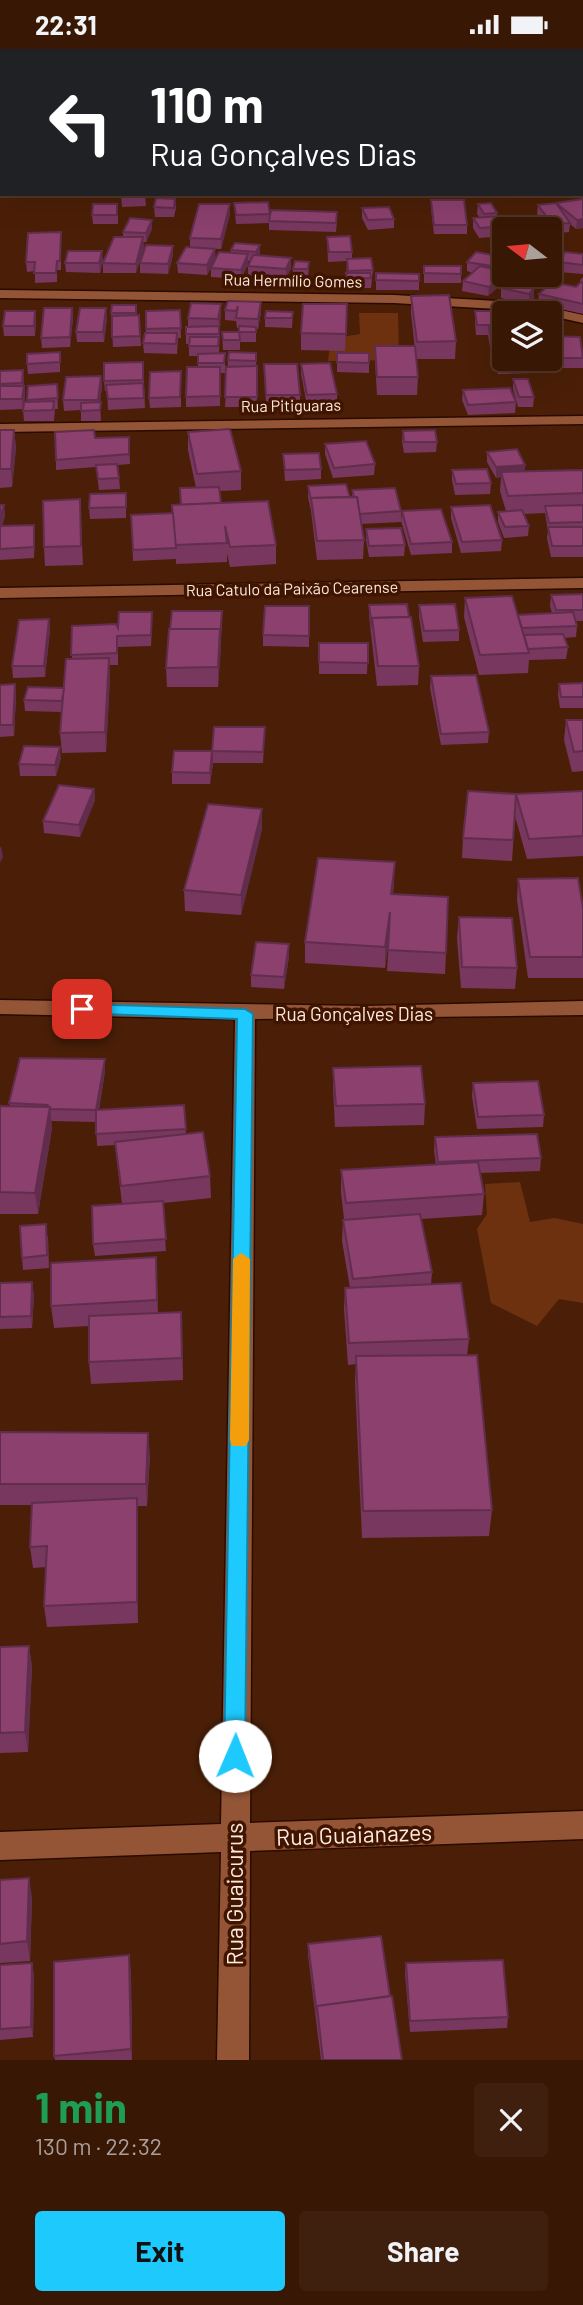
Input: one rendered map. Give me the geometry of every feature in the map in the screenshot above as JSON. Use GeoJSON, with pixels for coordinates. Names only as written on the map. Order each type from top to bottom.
{"type":"FeatureCollection","features":[{"type":"Feature","properties":{"kind":"street","name":"Rua Hermílio Gomes"},"geometry":{"type":"LineString","coordinates":[[0,294],[394,299],[529,307],[583,319]]}},
{"type":"Feature","properties":{"kind":"street","name":"Rua Pitiguaras"},"geometry":{"type":"LineString","coordinates":[[0,428],[583,420]]}},
{"type":"Feature","properties":{"kind":"street","name":"Rua Catulo da Paixão Cearense"},"geometry":{"type":"LineString","coordinates":[[0,593],[583,583]]}},
{"type":"Feature","properties":{"kind":"street","name":"Rua Gonçalves Dias"},"geometry":{"type":"LineString","coordinates":[[0,1007],[245,1014],[583,1008]]}},
{"type":"Feature","properties":{"kind":"street","name":"Rua Guaicurus"},"geometry":{"type":"LineString","coordinates":[[233,2060],[245,1014]]}},
{"type":"Feature","properties":{"kind":"street","name":"Rua Guaianazes"},"geometry":{"type":"LineString","coordinates":[[0,1846],[583,1825]]}},
{"type":"Feature","properties":{"kind":"shaded area"},"geometry":{"type":"Polygon","coordinates":[[[359,313],[398,313],[399,360],[328,361],[331,339],[360,334],[359,313]]]}},
{"type":"Feature","properties":{"kind":"shaded area"},"geometry":{"type":"Polygon","coordinates":[[[520,1182],[530,1222],[554,1218],[583,1224],[583,1303],[559,1299],[537,1326],[491,1303],[477,1229],[487,1214],[485,1184],[520,1182]]]}},
{"type":"Feature","properties":{"kind":"building"},"geometry":{"type":"Polygon","coordinates":[[[156,198],[175,199],[174,208],[154,207],[156,198]]]}},
{"type":"Feature","properties":{"kind":"building"},"geometry":{"type":"Polygon","coordinates":[[[583,199],[583,219],[577,220],[556,203],[583,199]]]}},
{"type":"Feature","properties":{"kind":"building"},"geometry":{"type":"Polygon","coordinates":[[[431,200],[464,200],[467,225],[434,225],[431,200]]]}},
{"type":"Feature","properties":{"kind":"building"},"geometry":{"type":"Polygon","coordinates":[[[268,202],[270,214],[236,215],[234,203],[268,202]]]}},
{"type":"Feature","properties":{"kind":"building"},"geometry":{"type":"Polygon","coordinates":[[[491,203],[497,213],[484,214],[478,204],[491,203]]]}},
{"type":"Feature","properties":{"kind":"building"},"geometry":{"type":"Polygon","coordinates":[[[556,203],[570,223],[562,223],[562,217],[547,217],[538,205],[556,203]]]}},
{"type":"Feature","properties":{"kind":"building"},"geometry":{"type":"Polygon","coordinates":[[[93,204],[117,204],[117,215],[92,215],[93,204]]]}},
{"type":"Feature","properties":{"kind":"building"},"geometry":{"type":"Polygon","coordinates":[[[199,204],[230,204],[221,239],[190,238],[199,204]]]}},
{"type":"Feature","properties":{"kind":"building"},"geometry":{"type":"Polygon","coordinates":[[[389,207],[394,219],[368,220],[362,208],[389,207]]]}},
{"type":"Feature","properties":{"kind":"building"},"geometry":{"type":"Polygon","coordinates":[[[271,210],[337,212],[336,223],[269,221],[271,210]]]}},
{"type":"Feature","properties":{"kind":"building"},"geometry":{"type":"Polygon","coordinates":[[[501,216],[502,217],[492,217],[492,227],[480,228],[473,218],[501,216]]]}},
{"type":"Feature","properties":{"kind":"building"},"geometry":{"type":"Polygon","coordinates":[[[130,218],[152,220],[146,233],[123,232],[130,218]]]}},
{"type":"Feature","properties":{"kind":"building"},"geometry":{"type":"Polygon","coordinates":[[[61,232],[60,261],[57,261],[56,273],[34,273],[35,262],[26,262],[28,233],[61,232]]]}},
{"type":"Feature","properties":{"kind":"building"},"geometry":{"type":"Polygon","coordinates":[[[350,236],[352,252],[329,252],[327,237],[350,236]]]}},
{"type":"Feature","properties":{"kind":"building"},"geometry":{"type":"Polygon","coordinates":[[[114,237],[143,237],[136,264],[103,263],[114,237]]]}},
{"type":"Feature","properties":{"kind":"building"},"geometry":{"type":"Polygon","coordinates":[[[235,243],[260,245],[256,252],[231,250],[235,243]]]}},
{"type":"Feature","properties":{"kind":"building"},"geometry":{"type":"Polygon","coordinates":[[[146,245],[173,246],[168,264],[140,263],[146,245]]]}},
{"type":"Feature","properties":{"kind":"building"},"geometry":{"type":"Polygon","coordinates":[[[186,247],[215,249],[207,265],[177,263],[186,247]]]}},
{"type":"Feature","properties":{"kind":"building"},"geometry":{"type":"Polygon","coordinates":[[[68,251],[102,251],[99,263],[65,263],[68,251]]]}},
{"type":"Feature","properties":{"kind":"building"},"geometry":{"type":"Polygon","coordinates":[[[219,252],[248,254],[241,270],[211,268],[219,252]]]}},
{"type":"Feature","properties":{"kind":"building"},"geometry":{"type":"Polygon","coordinates":[[[476,252],[492,255],[492,266],[467,262],[476,252]]]}},
{"type":"Feature","properties":{"kind":"building"},"geometry":{"type":"Polygon","coordinates":[[[565,252],[583,254],[583,265],[562,262],[565,252]]]}},
{"type":"Feature","properties":{"kind":"building"},"geometry":{"type":"Polygon","coordinates":[[[253,255],[291,258],[286,269],[248,266],[253,255]]]}},
{"type":"Feature","properties":{"kind":"building"},"geometry":{"type":"Polygon","coordinates":[[[371,258],[373,270],[348,271],[347,259],[371,258]]]}},
{"type":"Feature","properties":{"kind":"building"},"geometry":{"type":"Polygon","coordinates":[[[295,261],[309,262],[308,269],[293,269],[295,261]]]}},
{"type":"Feature","properties":{"kind":"building"},"geometry":{"type":"Polygon","coordinates":[[[424,266],[461,266],[461,274],[424,273],[424,266]]]}},
{"type":"Feature","properties":{"kind":"building"},"geometry":{"type":"Polygon","coordinates":[[[480,266],[492,268],[492,284],[489,287],[463,281],[480,266]]]}},
{"type":"Feature","properties":{"kind":"building"},"geometry":{"type":"Polygon","coordinates":[[[346,273],[370,273],[371,278],[347,279],[346,273]]]}},
{"type":"Feature","properties":{"kind":"building"},"geometry":{"type":"Polygon","coordinates":[[[376,273],[419,274],[419,281],[376,280],[376,273]]]}},
{"type":"Feature","properties":{"kind":"building"},"geometry":{"type":"Polygon","coordinates":[[[583,283],[583,304],[539,294],[547,287],[562,287],[562,284],[576,287],[583,283]]]}},
{"type":"Feature","properties":{"kind":"building"},"geometry":{"type":"Polygon","coordinates":[[[525,287],[534,289],[529,294],[501,288],[525,287]]]}},
{"type":"Feature","properties":{"kind":"building"},"geometry":{"type":"Polygon","coordinates":[[[449,295],[456,341],[417,342],[411,296],[449,295]]]}},
{"type":"Feature","properties":{"kind":"building"},"geometry":{"type":"Polygon","coordinates":[[[228,301],[261,302],[258,319],[236,318],[238,306],[236,311],[225,310],[228,301]]]}},
{"type":"Feature","properties":{"kind":"building"},"geometry":{"type":"Polygon","coordinates":[[[191,303],[221,304],[218,319],[188,318],[191,303]]]}},
{"type":"Feature","properties":{"kind":"building"},"geometry":{"type":"Polygon","coordinates":[[[303,304],[347,304],[346,334],[301,333],[303,304]]]}},
{"type":"Feature","properties":{"kind":"building"},"geometry":{"type":"Polygon","coordinates":[[[112,305],[136,305],[136,313],[111,313],[112,305]]]}},
{"type":"Feature","properties":{"kind":"building"},"geometry":{"type":"Polygon","coordinates":[[[44,308],[72,308],[70,337],[41,338],[44,308]]]}},
{"type":"Feature","properties":{"kind":"building"},"geometry":{"type":"Polygon","coordinates":[[[80,308],[106,308],[103,332],[76,332],[80,308]]]}},
{"type":"Feature","properties":{"kind":"building"},"geometry":{"type":"Polygon","coordinates":[[[180,310],[181,328],[146,329],[146,311],[180,310]]]}},
{"type":"Feature","properties":{"kind":"building"},"geometry":{"type":"Polygon","coordinates":[[[5,311],[35,311],[34,326],[3,326],[5,311]]]}},
{"type":"Feature","properties":{"kind":"building"},"geometry":{"type":"Polygon","coordinates":[[[266,311],[293,312],[292,318],[265,318],[266,311]]]}},
{"type":"Feature","properties":{"kind":"building"},"geometry":{"type":"Polygon","coordinates":[[[475,311],[492,311],[492,325],[477,325],[475,311]]]}},
{"type":"Feature","properties":{"kind":"building"},"geometry":{"type":"Polygon","coordinates":[[[139,315],[140,336],[112,337],[112,316],[139,315]]]}},
{"type":"Feature","properties":{"kind":"building"},"geometry":{"type":"Polygon","coordinates":[[[219,326],[219,334],[186,334],[186,327],[219,326]]]}},
{"type":"Feature","properties":{"kind":"building"},"geometry":{"type":"Polygon","coordinates":[[[239,326],[256,327],[256,332],[239,332],[239,326]]]}},
{"type":"Feature","properties":{"kind":"building"},"geometry":{"type":"Polygon","coordinates":[[[489,327],[492,327],[491,343],[489,327]]]}},
{"type":"Feature","properties":{"kind":"building"},"geometry":{"type":"Polygon","coordinates":[[[222,332],[239,332],[240,340],[223,340],[222,332]]]}},
{"type":"Feature","properties":{"kind":"building"},"geometry":{"type":"Polygon","coordinates":[[[145,333],[177,333],[176,344],[143,343],[145,333]]]}},
{"type":"Feature","properties":{"kind":"building"},"geometry":{"type":"Polygon","coordinates":[[[562,336],[580,337],[583,358],[562,358],[562,336]]]}},
{"type":"Feature","properties":{"kind":"building"},"geometry":{"type":"Polygon","coordinates":[[[190,337],[219,337],[218,346],[189,346],[190,337]]]}},
{"type":"Feature","properties":{"kind":"building"},"geometry":{"type":"Polygon","coordinates":[[[375,346],[415,346],[418,377],[377,377],[375,346]]]}},
{"type":"Feature","properties":{"kind":"building"},"geometry":{"type":"Polygon","coordinates":[[[60,352],[60,362],[27,364],[27,354],[60,352]]]}},
{"type":"Feature","properties":{"kind":"building"},"geometry":{"type":"Polygon","coordinates":[[[229,352],[256,353],[256,361],[228,360],[229,352]]]}},
{"type":"Feature","properties":{"kind":"building"},"geometry":{"type":"Polygon","coordinates":[[[225,353],[224,363],[198,363],[198,354],[225,353]]]}},
{"type":"Feature","properties":{"kind":"building"},"geometry":{"type":"Polygon","coordinates":[[[337,353],[369,353],[369,363],[337,362],[337,353]]]}},
{"type":"Feature","properties":{"kind":"building"},"geometry":{"type":"Polygon","coordinates":[[[143,362],[143,380],[104,381],[104,363],[143,362]]]}},
{"type":"Feature","properties":{"kind":"building"},"geometry":{"type":"Polygon","coordinates":[[[330,363],[337,394],[307,395],[301,364],[330,363]]]}},
{"type":"Feature","properties":{"kind":"building"},"geometry":{"type":"Polygon","coordinates":[[[264,364],[297,364],[300,395],[266,395],[264,364]]]}},
{"type":"Feature","properties":{"kind":"building"},"geometry":{"type":"Polygon","coordinates":[[[257,366],[257,397],[225,397],[226,367],[257,366]]]}},
{"type":"Feature","properties":{"kind":"building"},"geometry":{"type":"Polygon","coordinates":[[[187,367],[220,367],[220,396],[186,397],[187,367]]]}},
{"type":"Feature","properties":{"kind":"building"},"geometry":{"type":"Polygon","coordinates":[[[23,370],[22,383],[0,384],[0,371],[23,370]]]}},
{"type":"Feature","properties":{"kind":"building"},"geometry":{"type":"Polygon","coordinates":[[[181,371],[180,397],[149,398],[150,372],[181,371]]]}},
{"type":"Feature","properties":{"kind":"building"},"geometry":{"type":"Polygon","coordinates":[[[101,376],[98,400],[63,400],[66,377],[101,376]]]}},
{"type":"Feature","properties":{"kind":"building"},"geometry":{"type":"Polygon","coordinates":[[[513,379],[528,379],[534,397],[519,397],[513,379]]]}},
{"type":"Feature","properties":{"kind":"building"},"geometry":{"type":"Polygon","coordinates":[[[143,383],[144,398],[108,399],[106,385],[143,383]]]}},
{"type":"Feature","properties":{"kind":"building"},"geometry":{"type":"Polygon","coordinates":[[[57,384],[58,398],[27,400],[28,386],[57,384]]]}},
{"type":"Feature","properties":{"kind":"building"},"geometry":{"type":"Polygon","coordinates":[[[0,386],[24,386],[22,399],[0,399],[0,386]]]}},
{"type":"Feature","properties":{"kind":"building"},"geometry":{"type":"Polygon","coordinates":[[[510,388],[516,402],[468,405],[463,390],[510,388]]]}},
{"type":"Feature","properties":{"kind":"building"},"geometry":{"type":"Polygon","coordinates":[[[54,401],[53,410],[23,411],[24,402],[54,401]]]}},
{"type":"Feature","properties":{"kind":"building"},"geometry":{"type":"Polygon","coordinates":[[[101,402],[100,410],[81,411],[81,403],[101,402]]]}},
{"type":"Feature","properties":{"kind":"building"},"geometry":{"type":"Polygon","coordinates":[[[230,429],[241,471],[197,474],[188,432],[230,429]]]}},
{"type":"Feature","properties":{"kind":"building"},"geometry":{"type":"Polygon","coordinates":[[[0,430],[14,430],[11,469],[0,469],[0,430]]]}},
{"type":"Feature","properties":{"kind":"building"},"geometry":{"type":"Polygon","coordinates":[[[94,430],[95,438],[129,437],[129,454],[56,460],[55,432],[94,430]]]}},
{"type":"Feature","properties":{"kind":"building"},"geometry":{"type":"Polygon","coordinates":[[[435,430],[437,442],[404,442],[403,431],[435,430]]]}},
{"type":"Feature","properties":{"kind":"building"},"geometry":{"type":"Polygon","coordinates":[[[366,441],[375,464],[334,468],[325,444],[366,441]]]}},
{"type":"Feature","properties":{"kind":"building"},"geometry":{"type":"Polygon","coordinates":[[[517,449],[525,465],[496,467],[487,452],[517,449]]]}},
{"type":"Feature","properties":{"kind":"building"},"geometry":{"type":"Polygon","coordinates":[[[319,453],[321,469],[285,470],[283,454],[319,453]]]}},
{"type":"Feature","properties":{"kind":"building"},"geometry":{"type":"Polygon","coordinates":[[[117,464],[119,478],[98,479],[96,465],[117,464]]]}},
{"type":"Feature","properties":{"kind":"building"},"geometry":{"type":"Polygon","coordinates":[[[487,469],[491,483],[456,484],[452,470],[487,469]]]}},
{"type":"Feature","properties":{"kind":"building"},"geometry":{"type":"Polygon","coordinates":[[[583,470],[583,493],[508,496],[501,472],[583,470]]]}},
{"type":"Feature","properties":{"kind":"building"},"geometry":{"type":"Polygon","coordinates":[[[346,484],[350,497],[311,500],[308,486],[346,484]]]}},
{"type":"Feature","properties":{"kind":"building"},"geometry":{"type":"Polygon","coordinates":[[[219,487],[221,503],[181,505],[180,488],[219,487]]]}},
{"type":"Feature","properties":{"kind":"building"},"geometry":{"type":"Polygon","coordinates":[[[395,488],[401,511],[359,514],[357,497],[354,497],[352,490],[395,488]]]}},
{"type":"Feature","properties":{"kind":"building"},"geometry":{"type":"Polygon","coordinates":[[[126,493],[126,507],[89,508],[90,494],[126,493]]]}},
{"type":"Feature","properties":{"kind":"building"},"geometry":{"type":"Polygon","coordinates":[[[357,497],[364,540],[317,541],[311,498],[357,497]]]}},
{"type":"Feature","properties":{"kind":"building"},"geometry":{"type":"Polygon","coordinates":[[[80,499],[81,546],[44,547],[43,501],[80,499]]]}},
{"type":"Feature","properties":{"kind":"building"},"geometry":{"type":"Polygon","coordinates":[[[268,501],[276,545],[230,547],[225,526],[227,543],[175,545],[172,505],[268,501]]]}},
{"type":"Feature","properties":{"kind":"building"},"geometry":{"type":"Polygon","coordinates":[[[490,505],[502,540],[462,542],[451,507],[490,505]]]}},
{"type":"Feature","properties":{"kind":"building"},"geometry":{"type":"Polygon","coordinates":[[[583,505],[583,522],[549,523],[545,506],[583,505]]]}},
{"type":"Feature","properties":{"kind":"building"},"geometry":{"type":"Polygon","coordinates":[[[441,509],[452,542],[411,544],[402,511],[441,509]]]}},
{"type":"Feature","properties":{"kind":"building"},"geometry":{"type":"Polygon","coordinates":[[[522,510],[529,526],[505,527],[498,512],[522,510]]]}},
{"type":"Feature","properties":{"kind":"building"},"geometry":{"type":"Polygon","coordinates":[[[173,513],[176,548],[133,550],[131,515],[173,513]]]}},
{"type":"Feature","properties":{"kind":"building"},"geometry":{"type":"Polygon","coordinates":[[[34,525],[34,547],[0,549],[0,526],[34,525]]]}},
{"type":"Feature","properties":{"kind":"building"},"geometry":{"type":"Polygon","coordinates":[[[548,527],[583,527],[583,546],[552,546],[548,527]]]}},
{"type":"Feature","properties":{"kind":"building"},"geometry":{"type":"Polygon","coordinates":[[[401,528],[405,545],[369,546],[366,529],[401,528]]]}},
{"type":"Feature","properties":{"kind":"building"},"geometry":{"type":"Polygon","coordinates":[[[583,594],[583,610],[556,610],[551,595],[583,594]]]}},
{"type":"Feature","properties":{"kind":"building"},"geometry":{"type":"Polygon","coordinates":[[[512,596],[529,653],[480,655],[465,598],[512,596]]]}},
{"type":"Feature","properties":{"kind":"building"},"geometry":{"type":"Polygon","coordinates":[[[407,604],[409,617],[372,618],[372,627],[369,605],[407,604]]]}},
{"type":"Feature","properties":{"kind":"building"},"geometry":{"type":"Polygon","coordinates":[[[455,604],[459,630],[424,631],[419,605],[455,604]]]}},
{"type":"Feature","properties":{"kind":"building"},"geometry":{"type":"Polygon","coordinates":[[[265,606],[309,606],[309,636],[263,635],[265,606]]]}},
{"type":"Feature","properties":{"kind":"building"},"geometry":{"type":"Polygon","coordinates":[[[172,611],[222,611],[220,638],[220,629],[170,629],[172,611]]]}},
{"type":"Feature","properties":{"kind":"building"},"geometry":{"type":"Polygon","coordinates":[[[119,612],[152,612],[151,635],[117,636],[117,653],[71,655],[72,626],[116,624],[118,628],[119,612]]]}},
{"type":"Feature","properties":{"kind":"building"},"geometry":{"type":"Polygon","coordinates":[[[573,612],[577,626],[522,628],[518,615],[573,612]]]}},
{"type":"Feature","properties":{"kind":"building"},"geometry":{"type":"Polygon","coordinates":[[[411,617],[419,666],[378,666],[372,618],[411,617]]]}},
{"type":"Feature","properties":{"kind":"building"},"geometry":{"type":"Polygon","coordinates":[[[49,619],[44,666],[12,666],[19,620],[49,619]]]}},
{"type":"Feature","properties":{"kind":"building"},"geometry":{"type":"Polygon","coordinates":[[[169,629],[220,629],[218,667],[166,668],[169,629]]]}},
{"type":"Feature","properties":{"kind":"building"},"geometry":{"type":"Polygon","coordinates":[[[563,634],[568,647],[528,649],[524,635],[563,634]]]}},
{"type":"Feature","properties":{"kind":"building"},"geometry":{"type":"Polygon","coordinates":[[[319,643],[368,643],[368,663],[319,662],[319,643]]]}},
{"type":"Feature","properties":{"kind":"building"},"geometry":{"type":"Polygon","coordinates":[[[109,658],[105,732],[60,733],[66,659],[109,658]]]}},
{"type":"Feature","properties":{"kind":"building"},"geometry":{"type":"Polygon","coordinates":[[[476,675],[489,732],[441,734],[431,676],[476,675]]]}},
{"type":"Feature","properties":{"kind":"building"},"geometry":{"type":"Polygon","coordinates":[[[583,683],[583,697],[561,697],[559,684],[583,683]]]}},
{"type":"Feature","properties":{"kind":"building"},"geometry":{"type":"Polygon","coordinates":[[[15,684],[13,725],[0,725],[0,685],[15,684]]]}},
{"type":"Feature","properties":{"kind":"building"},"geometry":{"type":"Polygon","coordinates":[[[28,687],[64,688],[62,701],[24,700],[28,687]]]}},
{"type":"Feature","properties":{"kind":"building"},"geometry":{"type":"Polygon","coordinates":[[[566,720],[583,720],[583,751],[574,752],[566,720]]]}},
{"type":"Feature","properties":{"kind":"building"},"geometry":{"type":"Polygon","coordinates":[[[214,727],[265,727],[263,752],[212,751],[214,727]]]}},
{"type":"Feature","properties":{"kind":"building"},"geometry":{"type":"Polygon","coordinates":[[[24,746],[60,747],[55,765],[19,764],[24,746]]]}},
{"type":"Feature","properties":{"kind":"building"},"geometry":{"type":"Polygon","coordinates":[[[174,751],[212,751],[210,773],[172,772],[174,751]]]}},
{"type":"Feature","properties":{"kind":"building"},"geometry":{"type":"Polygon","coordinates":[[[59,785],[94,789],[79,825],[43,821],[59,785]]]}},
{"type":"Feature","properties":{"kind":"building"},"geometry":{"type":"Polygon","coordinates":[[[468,791],[516,794],[513,840],[463,838],[468,791]]]}},
{"type":"Feature","properties":{"kind":"building"},"geometry":{"type":"Polygon","coordinates":[[[583,791],[583,836],[529,839],[516,794],[583,791]]]}},
{"type":"Feature","properties":{"kind":"building"},"geometry":{"type":"Polygon","coordinates":[[[208,804],[262,809],[241,895],[184,890],[208,804]]]}},
{"type":"Feature","properties":{"kind":"building"},"geometry":{"type":"Polygon","coordinates":[[[318,858],[395,862],[391,894],[448,897],[446,953],[388,950],[390,912],[385,947],[305,942],[318,858]]]}},
{"type":"Feature","properties":{"kind":"building"},"geometry":{"type":"Polygon","coordinates":[[[578,878],[583,908],[583,957],[530,957],[518,879],[578,878]]]}},
{"type":"Feature","properties":{"kind":"building"},"geometry":{"type":"Polygon","coordinates":[[[459,917],[512,918],[517,968],[462,967],[459,917]]]}},
{"type":"Feature","properties":{"kind":"building"},"geometry":{"type":"Polygon","coordinates":[[[256,942],[289,944],[284,977],[251,975],[256,942]]]}},
{"type":"Feature","properties":{"kind":"building"},"geometry":{"type":"Polygon","coordinates":[[[20,1058],[105,1059],[96,1110],[50,1109],[47,1105],[9,1103],[20,1058]]]}},
{"type":"Feature","properties":{"kind":"building"},"geometry":{"type":"Polygon","coordinates":[[[421,1066],[425,1104],[336,1106],[333,1068],[421,1066]]]}},
{"type":"Feature","properties":{"kind":"building"},"geometry":{"type":"Polygon","coordinates":[[[538,1081],[544,1115],[478,1117],[473,1083],[538,1081]]]}},
{"type":"Feature","properties":{"kind":"building"},"geometry":{"type":"Polygon","coordinates":[[[184,1105],[186,1129],[96,1134],[96,1110],[184,1105]]]}},
{"type":"Feature","properties":{"kind":"building"},"geometry":{"type":"Polygon","coordinates":[[[0,1106],[50,1107],[35,1193],[0,1192],[0,1106]]]}},
{"type":"Feature","properties":{"kind":"building"},"geometry":{"type":"Polygon","coordinates":[[[203,1132],[210,1176],[121,1186],[115,1142],[203,1132]]]}},
{"type":"Feature","properties":{"kind":"building"},"geometry":{"type":"Polygon","coordinates":[[[537,1134],[541,1158],[438,1162],[435,1137],[537,1134]]]}},
{"type":"Feature","properties":{"kind":"building"},"geometry":{"type":"Polygon","coordinates":[[[478,1162],[484,1194],[346,1203],[341,1170],[478,1162]]]}},
{"type":"Feature","properties":{"kind":"building"},"geometry":{"type":"Polygon","coordinates":[[[163,1201],[166,1239],[93,1244],[92,1206],[163,1201]]]}},
{"type":"Feature","properties":{"kind":"building"},"geometry":{"type":"Polygon","coordinates":[[[420,1214],[432,1272],[353,1279],[343,1220],[420,1214]]]}},
{"type":"Feature","properties":{"kind":"building"},"geometry":{"type":"Polygon","coordinates":[[[46,1224],[47,1255],[22,1258],[20,1226],[46,1224]]]}},
{"type":"Feature","properties":{"kind":"building"},"geometry":{"type":"Polygon","coordinates":[[[156,1257],[157,1300],[51,1306],[51,1263],[156,1257]]]}},
{"type":"Feature","properties":{"kind":"building"},"geometry":{"type":"Polygon","coordinates":[[[32,1282],[31,1316],[0,1317],[0,1283],[32,1282]]]}},
{"type":"Feature","properties":{"kind":"building"},"geometry":{"type":"Polygon","coordinates":[[[461,1283],[469,1339],[349,1343],[345,1288],[461,1283]]]}},
{"type":"Feature","properties":{"kind":"building"},"geometry":{"type":"Polygon","coordinates":[[[181,1312],[182,1358],[89,1362],[89,1316],[181,1312]]]}},
{"type":"Feature","properties":{"kind":"building"},"geometry":{"type":"Polygon","coordinates":[[[477,1355],[492,1510],[363,1511],[356,1356],[477,1355]]]}},
{"type":"Feature","properties":{"kind":"building"},"geometry":{"type":"Polygon","coordinates":[[[0,1432],[148,1433],[146,1484],[0,1484],[0,1432]]]}},
{"type":"Feature","properties":{"kind":"building"},"geometry":{"type":"Polygon","coordinates":[[[137,1498],[137,1602],[44,1606],[47,1546],[30,1547],[32,1503],[137,1498]]]}},
{"type":"Feature","properties":{"kind":"building"},"geometry":{"type":"Polygon","coordinates":[[[29,1646],[25,1732],[0,1733],[0,1647],[29,1646]]]}},
{"type":"Feature","properties":{"kind":"building"},"geometry":{"type":"Polygon","coordinates":[[[29,1878],[27,1941],[0,1944],[0,1880],[29,1878]]]}},
{"type":"Feature","properties":{"kind":"building"},"geometry":{"type":"Polygon","coordinates":[[[381,1936],[390,1996],[317,2006],[317,2014],[308,1944],[381,1936]]]}},
{"type":"Feature","properties":{"kind":"building"},"geometry":{"type":"Polygon","coordinates":[[[129,1955],[131,2049],[54,2056],[54,1962],[129,1955]]]}},
{"type":"Feature","properties":{"kind":"building"},"geometry":{"type":"Polygon","coordinates":[[[503,1960],[508,2017],[410,2021],[406,1963],[503,1960]]]}},
{"type":"Feature","properties":{"kind":"building"},"geometry":{"type":"Polygon","coordinates":[[[32,1963],[31,2027],[0,2029],[0,1965],[32,1963]]]}},
{"type":"Feature","properties":{"kind":"building"},"geometry":{"type":"Polygon","coordinates":[[[392,1996],[402,2060],[323,2060],[317,2006],[392,1996]]]}},
{"type":"Feature","properties":{"kind":"slow traffic"},"geometry":{"type":"LineString","coordinates":[[239,1440],[241,1259]]}},
{"type":"Feature","properties":{"kind":"route"},"geometry":{"type":"LineString","coordinates":[[82,1009],[245,1014],[235,1756]]}}]}
